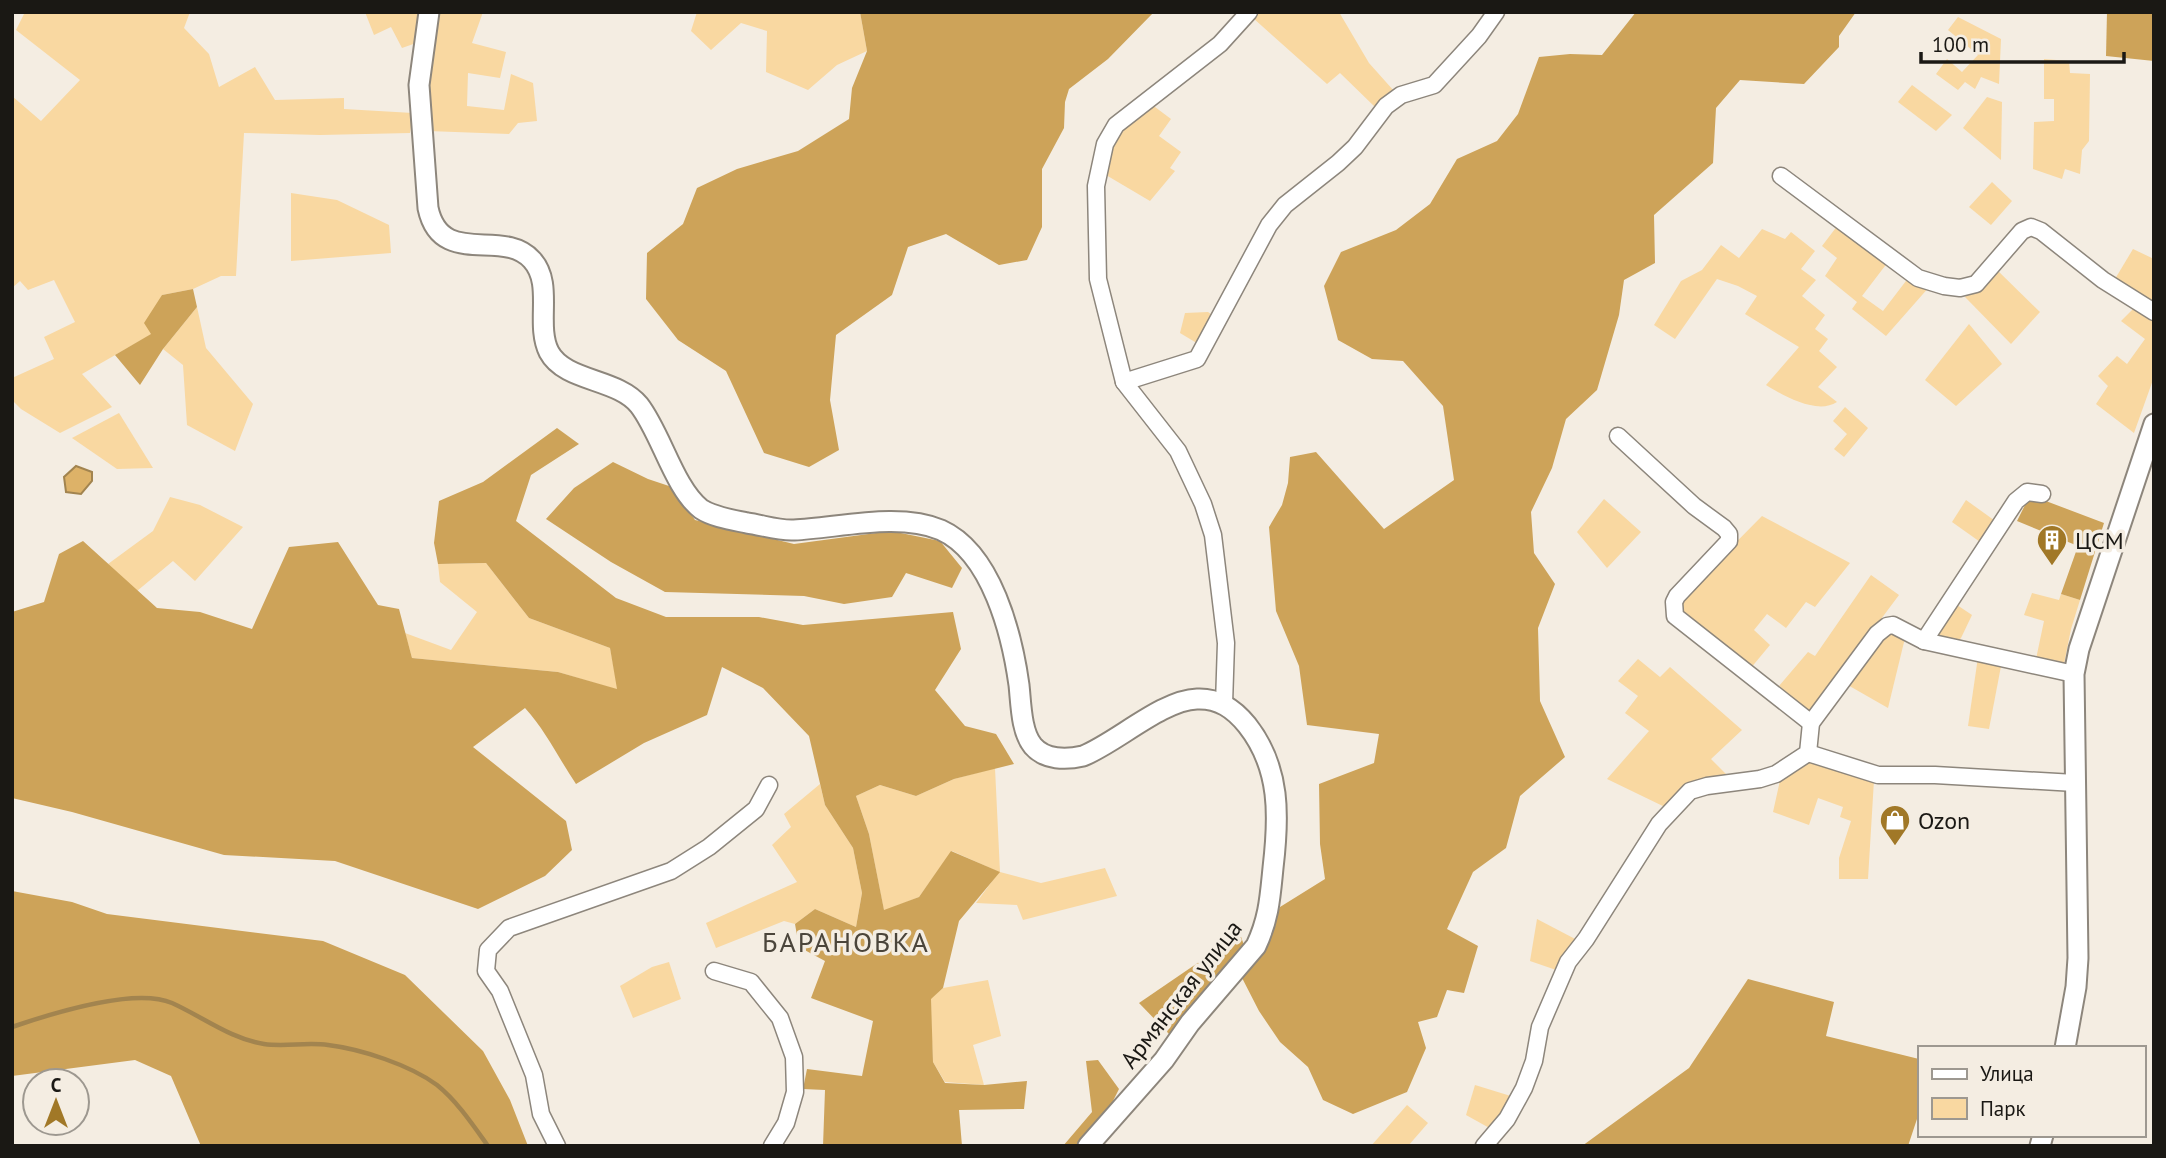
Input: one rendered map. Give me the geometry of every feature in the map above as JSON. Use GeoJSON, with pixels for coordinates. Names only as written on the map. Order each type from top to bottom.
{"type":"FeatureCollection","features":[{"type":"Feature","properties":{"kind":"street"},"geometry":{"type":"LineString","coordinates":[[429,12],[419,85],[428,208],[435,227],[452,241],[502,247],[521,251],[529,256],[537,265],[541,276],[545,335],[551,355],[571,371],[627,394],[638,405],[660,440],[684,488],[702,509],[729,519],[790,531],[908,522],[941,530],[974,557],[995,592],[1016,665],[1023,718],[1031,744],[1040,753],[1071,759],[1094,752],[1160,712],[1188,700],[1211,700],[1224,704],[1226,643],[1213,536],[1203,504],[1178,452],[1124,382],[1098,279],[1096,186],[1105,144],[1116,125],[1220,44],[1249,12]]}},
{"type":"Feature","properties":{"kind":"street"},"geometry":{"type":"LineString","coordinates":[[1124,382],[1197,359],[1269,225],[1285,205],[1355,147],[1386,106],[1401,95],[1434,85],[1479,36],[1496,12]]}},
{"type":"Feature","properties":{"kind":"street"},"geometry":{"type":"LineString","coordinates":[[1781,176],[1918,278],[1960,288],[1976,284],[2022,231],[2031,227],[2041,231],[2103,280],[2154,312]]}},
{"type":"Feature","properties":{"kind":"street"},"geometry":{"type":"LineString","coordinates":[[2065,1046],[2076,987],[2078,958],[2074,674],[2079,649],[2154,424]]}},
{"type":"Feature","properties":{"kind":"street"},"geometry":{"type":"LineString","coordinates":[[1618,436],[1728,534],[1729,541],[1677,596],[1674,602],[1675,616],[1811,723]]}},
{"type":"Feature","properties":{"kind":"street"},"geometry":{"type":"LineString","coordinates":[[1924,641],[2016,501],[2026,492],[2042,494]]}},
{"type":"Feature","properties":{"kind":"street"},"geometry":{"type":"LineString","coordinates":[[1808,753],[1811,723],[1864,651],[1887,626],[1893,625],[1924,641],[2074,674]]}},
{"type":"Feature","properties":{"kind":"street","name":"Армянская улица"},"geometry":{"type":"LineString","coordinates":[[1088,1146],[1164,1060],[1190,1023],[1256,946],[1268,918],[1278,826],[1273,774],[1264,752],[1249,728],[1236,712],[1224,704]]}},
{"type":"Feature","properties":{"kind":"street"},"geometry":{"type":"LineString","coordinates":[[1808,753],[1878,775],[1935,775],[2076,783]]}},
{"type":"Feature","properties":{"kind":"street"},"geometry":{"type":"LineString","coordinates":[[1484,1146],[1507,1119],[1524,1088],[1534,1061],[1540,1027],[1568,962],[1586,939],[1659,824],[1690,791],[1776,774],[1808,753]]}},
{"type":"Feature","properties":{"kind":"street"},"geometry":{"type":"LineString","coordinates":[[557,1146],[541,1114],[534,1075],[500,991],[486,971],[488,950],[509,928],[671,871],[709,847],[756,809],[769,785]]}},
{"type":"Feature","properties":{"kind":"street"},"geometry":{"type":"LineString","coordinates":[[715,971],[751,982],[780,1018],[794,1057],[795,1092],[786,1123],[772,1146]]}},
{"type":"Feature","properties":{"kind":"green space"},"geometry":{"type":"Polygon","coordinates":[[[25,12],[190,12],[184,28],[209,54],[219,87],[255,67],[275,100],[344,98],[344,109],[413,113],[410,133],[244,133],[236,276],[221,276],[193,289],[162,295],[152,334],[82,374],[112,407],[60,433],[21,409],[12,400],[12,378],[54,359],[44,337],[75,322],[54,280],[28,290],[20,281],[12,288],[12,96],[41,121],[80,80],[16,30],[25,12]]]}},
{"type":"Feature","properties":{"kind":"green space"},"geometry":{"type":"Polygon","coordinates":[[[365,12],[424,12],[419,42],[402,48],[391,27],[374,35],[365,12]]]}},
{"type":"Feature","properties":{"kind":"green space"},"geometry":{"type":"Polygon","coordinates":[[[437,12],[483,12],[472,43],[506,52],[500,78],[468,73],[467,106],[504,110],[511,74],[533,83],[537,121],[518,123],[509,134],[428,131],[427,86],[437,12]]]}},
{"type":"Feature","properties":{"kind":"green space"},"geometry":{"type":"Polygon","coordinates":[[[697,12],[860,12],[867,51],[837,65],[808,90],[766,72],[767,31],[741,23],[711,50],[691,31],[697,12]]]}},
{"type":"Feature","properties":{"kind":"green space"},"geometry":{"type":"Polygon","coordinates":[[[1259,12],[1339,12],[1369,63],[1394,91],[1376,108],[1340,73],[1327,84],[1253,18],[1259,12]]]}},
{"type":"Feature","properties":{"kind":"green space"},"geometry":{"type":"Polygon","coordinates":[[[1958,17],[2001,39],[1999,84],[1981,77],[1975,89],[1965,82],[1958,90],[1936,74],[1947,59],[1962,72],[1978,55],[1948,30],[1958,17]]]}},
{"type":"Feature","properties":{"kind":"green space"},"geometry":{"type":"Polygon","coordinates":[[[2044,59],[2069,61],[2070,73],[2090,74],[2089,141],[2082,150],[2080,174],[2065,169],[2062,179],[2033,169],[2034,122],[2054,121],[2054,99],[2044,99],[2044,59]]]}},
{"type":"Feature","properties":{"kind":"green space"},"geometry":{"type":"Polygon","coordinates":[[[1912,85],[1952,115],[1936,131],[1898,102],[1912,85]]]}},
{"type":"Feature","properties":{"kind":"green space"},"geometry":{"type":"Polygon","coordinates":[[[1987,97],[2002,102],[2001,160],[1963,128],[1987,97]]]}},
{"type":"Feature","properties":{"kind":"green space"},"geometry":{"type":"Polygon","coordinates":[[[1151,104],[1171,119],[1159,136],[1181,152],[1170,168],[1175,171],[1150,201],[1106,175],[1111,151],[1120,134],[1151,104]]]}},
{"type":"Feature","properties":{"kind":"green space"},"geometry":{"type":"Polygon","coordinates":[[[1992,182],[2012,201],[1991,225],[1969,207],[1992,182]]]}},
{"type":"Feature","properties":{"kind":"green space"},"geometry":{"type":"Polygon","coordinates":[[[291,193],[337,200],[389,225],[391,253],[291,261],[291,193]]]}},
{"type":"Feature","properties":{"kind":"green space"},"geometry":{"type":"Polygon","coordinates":[[[1838,225],[1888,262],[1862,296],[1883,311],[1909,277],[1930,286],[1886,336],[1852,309],[1857,302],[1825,276],[1837,258],[1822,246],[1838,225]]]}},
{"type":"Feature","properties":{"kind":"green space"},"geometry":{"type":"Polygon","coordinates":[[[1762,229],[1785,239],[1791,232],[1815,251],[1801,269],[1816,280],[1802,296],[1825,315],[1815,329],[1828,339],[1819,351],[1837,367],[1818,387],[1837,402],[1810,405],[1766,385],[1799,347],[1745,314],[1757,296],[1738,286],[1717,279],[1675,339],[1654,325],[1681,281],[1702,270],[1721,245],[1739,258],[1762,229]]]}},
{"type":"Feature","properties":{"kind":"green space"},"geometry":{"type":"Polygon","coordinates":[[[2133,249],[2154,259],[2154,305],[2115,279],[2133,249]]]}},
{"type":"Feature","properties":{"kind":"green space"},"geometry":{"type":"Polygon","coordinates":[[[1994,267],[2040,312],[2011,344],[1965,297],[1994,267]]]}},
{"type":"Feature","properties":{"kind":"green space"},"geometry":{"type":"Polygon","coordinates":[[[197,307],[206,348],[253,404],[235,451],[187,425],[183,365],[163,349],[197,307]]]}},
{"type":"Feature","properties":{"kind":"green space"},"geometry":{"type":"Polygon","coordinates":[[[2134,308],[2154,322],[2154,377],[2134,433],[2096,404],[2108,386],[2098,376],[2117,356],[2127,364],[2145,339],[2121,321],[2134,308]]]}},
{"type":"Feature","properties":{"kind":"green space"},"geometry":{"type":"Polygon","coordinates":[[[1208,312],[1215,317],[1200,345],[1180,333],[1185,313],[1208,312]]]}},
{"type":"Feature","properties":{"kind":"green space"},"geometry":{"type":"Polygon","coordinates":[[[1969,324],[2002,364],[1956,406],[1925,380],[1969,324]]]}},
{"type":"Feature","properties":{"kind":"green space"},"geometry":{"type":"Polygon","coordinates":[[[1845,407],[1868,428],[1844,457],[1834,449],[1847,434],[1833,421],[1845,407]]]}},
{"type":"Feature","properties":{"kind":"green space"},"geometry":{"type":"Polygon","coordinates":[[[119,413],[153,468],[117,469],[72,438],[119,413]]]}},
{"type":"Feature","properties":{"kind":"green space"},"geometry":{"type":"Polygon","coordinates":[[[170,497],[200,505],[243,527],[195,581],[173,561],[137,591],[108,564],[153,531],[170,497]]]}},
{"type":"Feature","properties":{"kind":"green space"},"geometry":{"type":"Polygon","coordinates":[[[1604,499],[1641,532],[1607,568],[1577,532],[1604,499]]]}},
{"type":"Feature","properties":{"kind":"green space"},"geometry":{"type":"Polygon","coordinates":[[[1966,500],[1998,523],[1983,544],[1952,522],[1966,500]]]}},
{"type":"Feature","properties":{"kind":"green space"},"geometry":{"type":"Polygon","coordinates":[[[1762,516],[1850,563],[1815,607],[1806,602],[1786,628],[1767,614],[1754,630],[1770,645],[1750,669],[1680,612],[1681,598],[1762,516]]]}},
{"type":"Feature","properties":{"kind":"green space"},"geometry":{"type":"Polygon","coordinates":[[[486,563],[529,618],[610,648],[618,690],[558,672],[412,658],[405,633],[451,650],[477,612],[440,582],[438,564],[486,563]]]}},
{"type":"Feature","properties":{"kind":"green space"},"geometry":{"type":"Polygon","coordinates":[[[1871,575],[1899,595],[1810,714],[1779,686],[1808,652],[1815,656],[1871,575]]]}},
{"type":"Feature","properties":{"kind":"green space"},"geometry":{"type":"Polygon","coordinates":[[[2032,593],[2059,600],[2061,594],[2080,600],[2064,664],[2036,659],[2044,621],[2024,615],[2032,593]]]}},
{"type":"Feature","properties":{"kind":"green space"},"geometry":{"type":"Polygon","coordinates":[[[1954,603],[1972,615],[1961,638],[1956,643],[1932,637],[1954,603]]]}},
{"type":"Feature","properties":{"kind":"green space"},"geometry":{"type":"Polygon","coordinates":[[[1892,631],[1905,638],[1888,708],[1846,684],[1870,648],[1892,631]]]}},
{"type":"Feature","properties":{"kind":"green space"},"geometry":{"type":"Polygon","coordinates":[[[1978,657],[2002,661],[1989,729],[1968,726],[1978,657]]]}},
{"type":"Feature","properties":{"kind":"green space"},"geometry":{"type":"Polygon","coordinates":[[[1638,659],[1660,677],[1670,667],[1742,730],[1711,759],[1729,777],[1669,809],[1607,779],[1649,731],[1625,713],[1638,696],[1618,681],[1638,659]]]}},
{"type":"Feature","properties":{"kind":"green space"},"geometry":{"type":"Polygon","coordinates":[[[1809,757],[1874,780],[1868,879],[1839,879],[1839,858],[1851,821],[1840,817],[1843,807],[1818,798],[1809,825],[1773,812],[1781,776],[1809,757]]]}},
{"type":"Feature","properties":{"kind":"green space"},"geometry":{"type":"Polygon","coordinates":[[[995,768],[1000,872],[1041,883],[1105,868],[1117,896],[1023,920],[1017,905],[976,903],[999,872],[952,851],[919,897],[884,911],[869,834],[856,796],[880,785],[916,796],[954,779],[995,768]]]}},
{"type":"Feature","properties":{"kind":"green space"},"geometry":{"type":"Polygon","coordinates":[[[820,784],[825,805],[853,848],[862,893],[856,927],[815,909],[795,924],[784,921],[716,948],[706,923],[797,882],[772,845],[791,827],[784,814],[820,784]]]}},
{"type":"Feature","properties":{"kind":"green space"},"geometry":{"type":"Polygon","coordinates":[[[1537,919],[1579,941],[1559,971],[1530,961],[1537,919]]]}},
{"type":"Feature","properties":{"kind":"green space"},"geometry":{"type":"Polygon","coordinates":[[[669,962],[681,999],[633,1018],[620,986],[652,967],[669,962]]]}},
{"type":"Feature","properties":{"kind":"green space"},"geometry":{"type":"Polygon","coordinates":[[[988,980],[1001,1036],[973,1045],[984,1085],[945,1082],[933,1062],[930,999],[943,988],[988,980]]]}},
{"type":"Feature","properties":{"kind":"green space"},"geometry":{"type":"Polygon","coordinates":[[[1475,1085],[1514,1097],[1493,1130],[1466,1115],[1475,1085]]]}},
{"type":"Feature","properties":{"kind":"green space"},"geometry":{"type":"Polygon","coordinates":[[[1407,1105],[1428,1123],[1408,1146],[1371,1146],[1407,1105]]]}},
{"type":"Feature","properties":{"kind":"shaded area"},"geometry":{"type":"Polygon","coordinates":[[[860,12],[1154,12],[1108,59],[1069,89],[1065,102],[1064,128],[1042,169],[1042,227],[1027,260],[999,265],[946,234],[908,247],[892,295],[836,335],[830,400],[839,450],[809,467],[764,453],[726,371],[678,340],[646,299],[647,253],[683,224],[697,188],[737,169],[798,151],[849,119],[852,88],[867,51],[860,12]]]}},
{"type":"Feature","properties":{"kind":"shaded area"},"geometry":{"type":"Polygon","coordinates":[[[1636,12],[1856,12],[1839,36],[1839,47],[1804,84],[1740,80],[1716,108],[1713,163],[1654,215],[1655,263],[1624,280],[1619,315],[1597,390],[1566,419],[1552,468],[1531,512],[1534,553],[1555,584],[1538,628],[1540,701],[1565,757],[1520,796],[1506,848],[1473,872],[1447,929],[1478,946],[1464,993],[1447,990],[1437,1017],[1418,1022],[1426,1048],[1407,1092],[1353,1114],[1323,1100],[1308,1067],[1280,1042],[1259,1011],[1239,972],[1263,952],[1280,907],[1325,879],[1320,844],[1319,784],[1374,763],[1379,734],[1307,725],[1299,666],[1276,611],[1269,527],[1282,505],[1288,483],[1290,457],[1316,452],[1384,529],[1454,480],[1443,406],[1403,361],[1372,359],[1338,340],[1324,286],[1341,252],[1396,230],[1430,204],[1457,159],[1497,141],[1518,114],[1539,57],[1602,55],[1636,12]]]}},
{"type":"Feature","properties":{"kind":"shaded area"},"geometry":{"type":"Polygon","coordinates":[[[2107,12],[2154,12],[2154,61],[2106,56],[2107,12]]]}},
{"type":"Feature","properties":{"kind":"shaded area"},"geometry":{"type":"Polygon","coordinates":[[[193,289],[197,307],[163,349],[140,385],[115,355],[151,334],[144,323],[162,295],[193,289]]]}},
{"type":"Feature","properties":{"kind":"shaded area"},"geometry":{"type":"Polygon","coordinates":[[[557,428],[579,444],[531,475],[516,521],[616,598],[666,617],[759,617],[803,625],[953,612],[961,649],[935,690],[965,726],[996,734],[1014,764],[954,779],[916,796],[880,785],[856,796],[869,834],[884,910],[919,897],[951,851],[1000,872],[959,921],[943,988],[931,999],[933,1062],[945,1083],[984,1085],[1027,1081],[1024,1109],[959,1110],[962,1146],[823,1146],[825,1090],[803,1089],[807,1069],[862,1076],[873,1021],[811,998],[825,961],[799,947],[795,924],[815,909],[856,927],[862,893],[853,848],[825,805],[809,736],[763,688],[722,667],[707,715],[644,743],[576,784],[525,708],[473,747],[566,821],[572,850],[545,876],[478,909],[335,861],[224,855],[12,798],[12,612],[44,602],[59,554],[83,541],[157,608],[200,612],[252,629],[289,547],[338,542],[378,605],[399,609],[412,658],[558,672],[617,689],[610,648],[529,618],[486,563],[438,564],[434,543],[439,501],[483,482],[557,428]]]}},
{"type":"Feature","properties":{"kind":"shaded area"},"geometry":{"type":"Polygon","coordinates":[[[613,462],[672,487],[695,520],[794,544],[891,531],[940,541],[962,568],[952,588],[906,573],[892,597],[844,604],[804,596],[665,592],[611,562],[546,519],[574,488],[613,462]]]}},
{"type":"Feature","properties":{"kind":"shaded area"},"geometry":{"type":"Polygon","coordinates":[[[76,466],[92,472],[92,481],[81,494],[66,492],[64,477],[76,466]]]}},
{"type":"Feature","properties":{"kind":"shaded area"},"geometry":{"type":"Polygon","coordinates":[[[2030,495],[2104,523],[2080,600],[2061,594],[2078,546],[2017,521],[2030,495]]]}},
{"type":"Feature","properties":{"kind":"shaded area"},"geometry":{"type":"Polygon","coordinates":[[[12,891],[72,902],[107,914],[323,941],[405,975],[483,1051],[510,1100],[528,1146],[201,1146],[171,1076],[135,1060],[81,1067],[21,1067],[21,1075],[12,1076],[12,891]]]}},
{"type":"Feature","properties":{"kind":"shaded area"},"geometry":{"type":"Polygon","coordinates":[[[1240,934],[1245,948],[1171,1036],[1139,1003],[1240,934]]]}},
{"type":"Feature","properties":{"kind":"shaded area"},"geometry":{"type":"Polygon","coordinates":[[[1748,979],[1834,1002],[1826,1036],[1918,1059],[1918,1116],[1908,1146],[1582,1146],[1689,1068],[1748,979]]]}},
{"type":"Feature","properties":{"kind":"shaded area"},"geometry":{"type":"Polygon","coordinates":[[[1098,1060],[1119,1089],[1105,1117],[1080,1146],[1063,1146],[1092,1112],[1086,1061],[1098,1060]]]}},
{"type":"Feature","properties":{"kind":"waterway"},"geometry":{"type":"LineString","coordinates":[[12,1027],[92,1004],[137,998],[156,999],[172,1003],[229,1033],[252,1041],[272,1045],[320,1044],[341,1047],[399,1065],[426,1078],[444,1091],[488,1146]]}},
{"type":"Feature","properties":{"kind":"place","name":"ЦСМ"},"geometry":{"type":"Point","coordinates":[2052,567]}},
{"type":"Feature","properties":{"kind":"place","name":"Ozon"},"geometry":{"type":"Point","coordinates":[1895,847]}},
{"type":"Feature","properties":{"kind":"district","name":"БАРАНОВКА"},"geometry":{"type":"Point","coordinates":[846,941]}}]}
